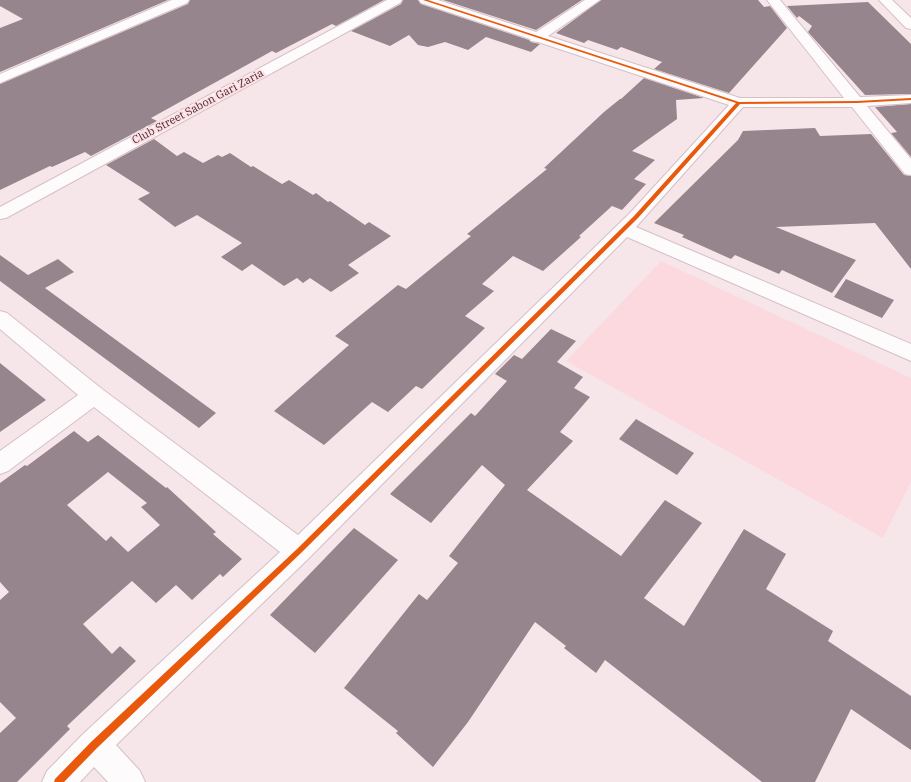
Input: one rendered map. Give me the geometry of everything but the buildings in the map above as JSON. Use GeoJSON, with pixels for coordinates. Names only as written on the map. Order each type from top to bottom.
{"type":"FeatureCollection","features":[{"type":"Feature","properties":{"kind":"street"},"geometry":{"type":"LineString","coordinates":[[0,79],[183,0]]}},
{"type":"Feature","properties":{"kind":"street","name":"Club Street Sabon Gari Zaria"},"geometry":{"type":"LineString","coordinates":[[0,214],[396,0]]}},
{"type":"Feature","properties":{"kind":"street"},"geometry":{"type":"LineString","coordinates":[[425,0],[536,38],[739,103],[857,102],[911,98]]}},
{"type":"Feature","properties":{"kind":"street"},"geometry":{"type":"LineString","coordinates":[[536,38],[594,0]]}},
{"type":"Feature","properties":{"kind":"street"},"geometry":{"type":"LineString","coordinates":[[774,0],[911,170]]}},
{"type":"Feature","properties":{"kind":"street"},"geometry":{"type":"LineString","coordinates":[[886,0],[911,25]]}},
{"type":"Feature","properties":{"kind":"street"},"geometry":{"type":"LineString","coordinates":[[58,782],[94,745],[298,551],[624,229],[677,173],[739,103]]}},
{"type":"Feature","properties":{"kind":"street"},"geometry":{"type":"LineString","coordinates":[[624,229],[911,353]]}},
{"type":"Feature","properties":{"kind":"street"},"geometry":{"type":"LineString","coordinates":[[0,318],[94,396],[298,551]]}},
{"type":"Feature","properties":{"kind":"street"},"geometry":{"type":"LineString","coordinates":[[0,464],[94,396]]}},
{"type":"Feature","properties":{"kind":"street"},"geometry":{"type":"LineString","coordinates":[[94,745],[129,782]]}},
{"type":"Feature","properties":{"kind":"shaded area"},"geometry":{"type":"Polygon","coordinates":[[[661,261],[911,378],[911,482],[883,538],[566,361],[661,261]]]}},
{"type":"Feature","properties":{"kind":"cycle path"},"geometry":{"type":"LineString","coordinates":[[425,0],[739,103],[857,102],[911,99]]}},
{"type":"Feature","properties":{"kind":"cycle path"},"geometry":{"type":"LineString","coordinates":[[58,782],[94,745],[299,551],[636,217],[739,103]]}}]}
